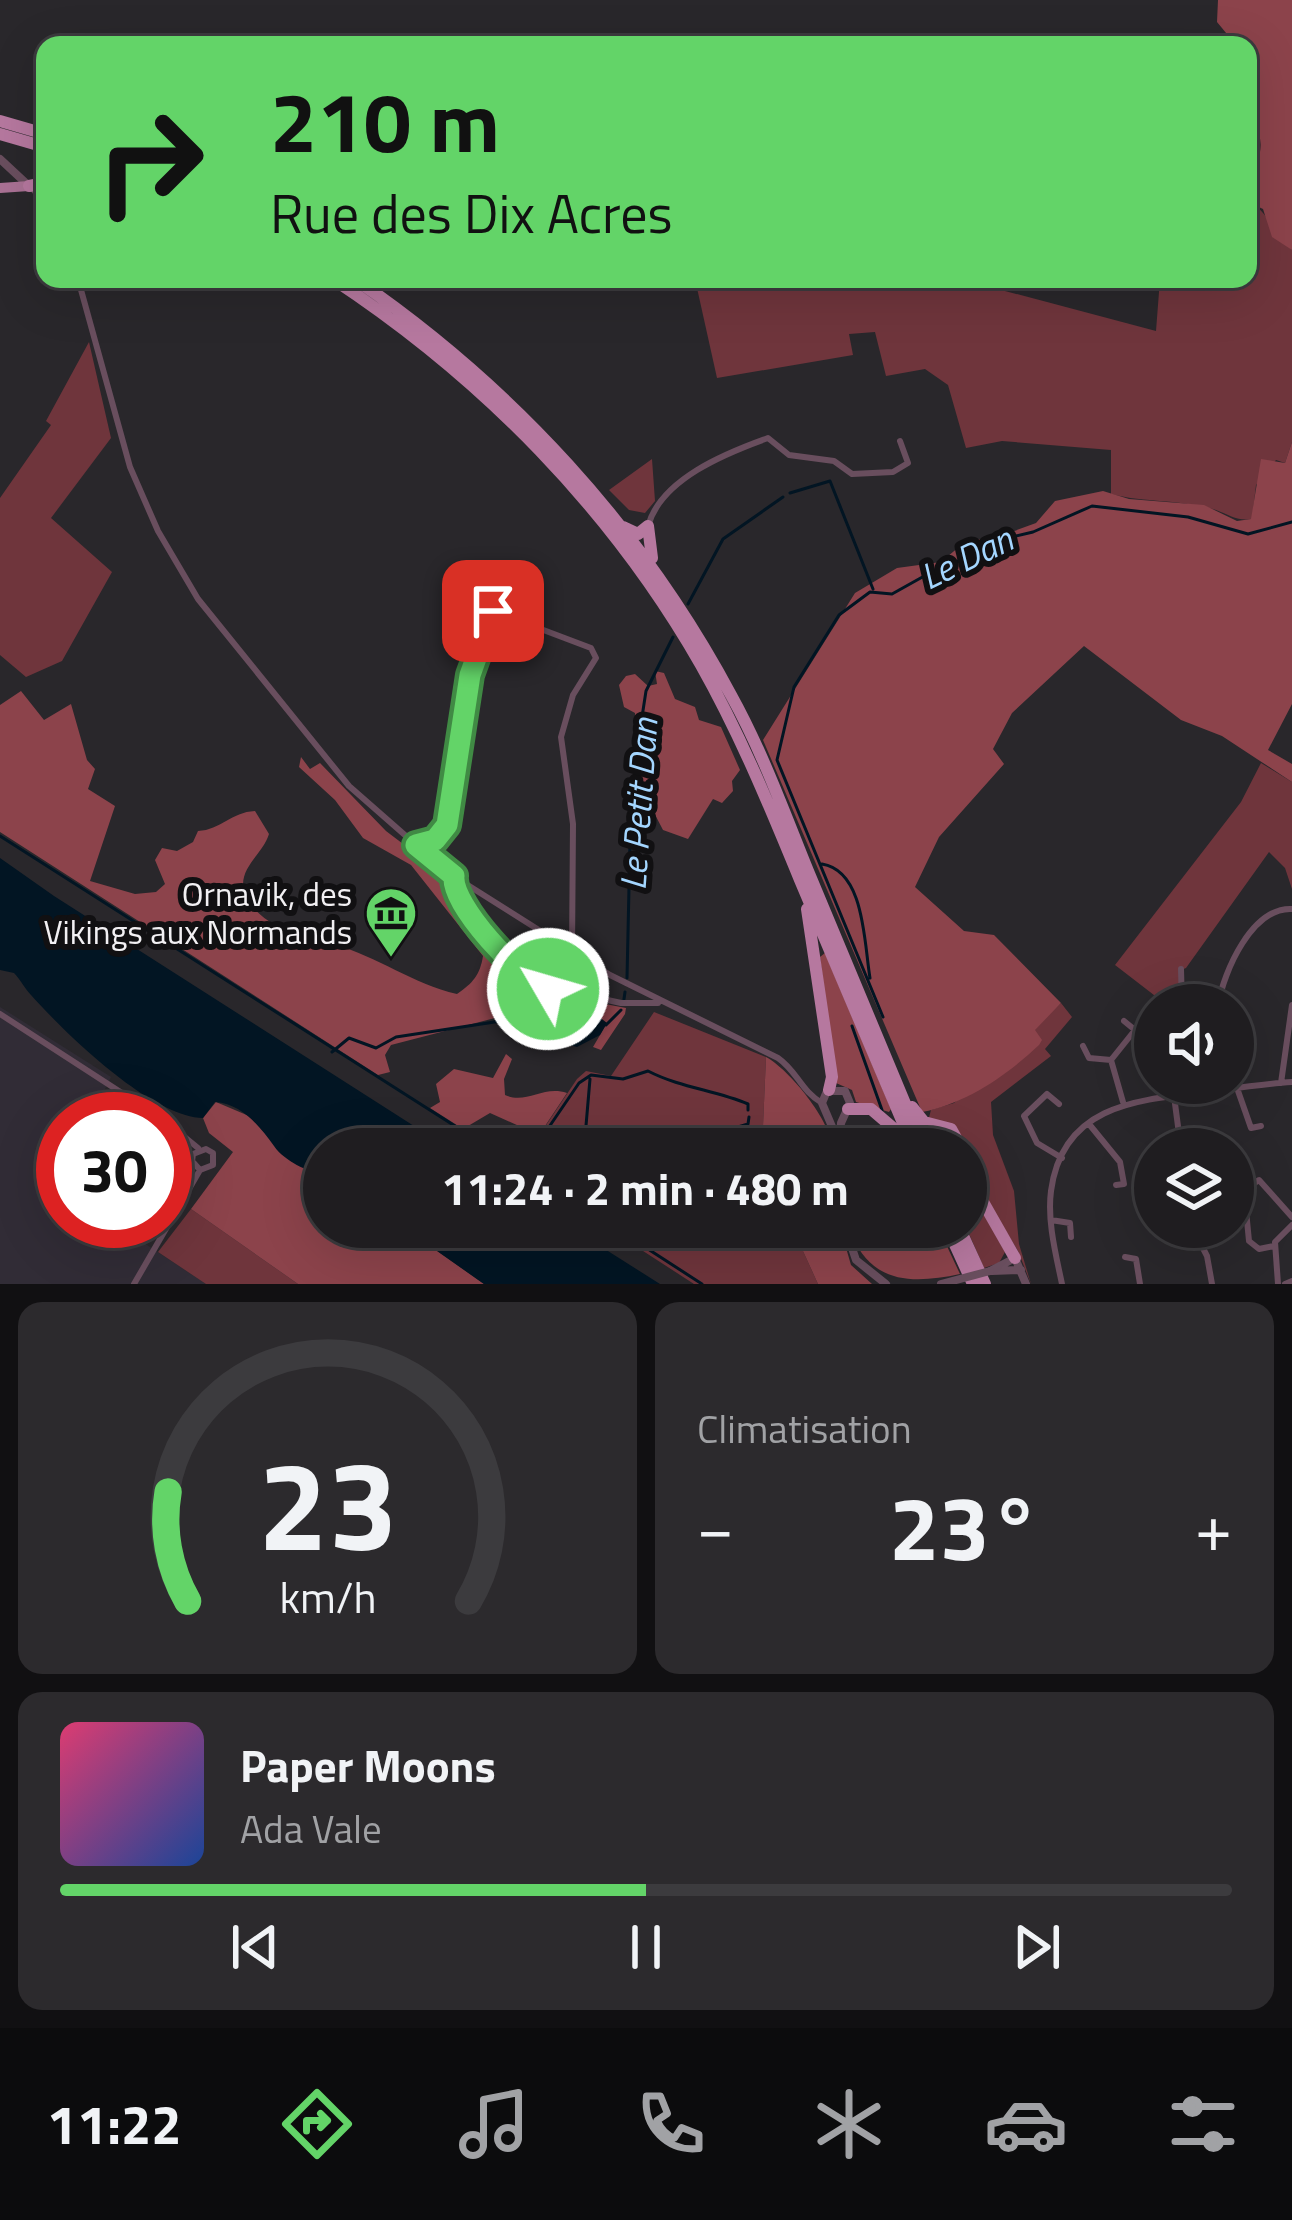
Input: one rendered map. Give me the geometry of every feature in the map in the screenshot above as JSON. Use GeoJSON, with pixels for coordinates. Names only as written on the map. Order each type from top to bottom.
{"type":"FeatureCollection","features":[{"type":"Feature","properties":{"kind":"highway"},"geometry":{"type":"LineString","coordinates":[[3,124],[36,132]]}},
{"type":"Feature","properties":{"kind":"highway"},"geometry":{"type":"LineString","coordinates":[[3,124],[36,142]]}},
{"type":"Feature","properties":{"kind":"highway"},"geometry":{"type":"LineString","coordinates":[[22,179],[36,181]]}},
{"type":"Feature","properties":{"kind":"highway"},"geometry":{"type":"LineString","coordinates":[[346,288],[476,388],[562,474],[617,540],[712,685],[800,879],[901,1128]]}},
{"type":"Feature","properties":{"kind":"highway"},"geometry":{"type":"LineString","coordinates":[[366,288],[496,390],[622,526],[696,633],[750,731],[917,1128]]}},
{"type":"Feature","properties":{"kind":"highway"},"geometry":{"type":"LineString","coordinates":[[622,526],[638,534],[648,526]]}},
{"type":"Feature","properties":{"kind":"highway"},"geometry":{"type":"LineString","coordinates":[[648,526],[647,550],[655,571]]}},
{"type":"Feature","properties":{"kind":"highway"},"geometry":{"type":"LineString","coordinates":[[800,879],[832,1076],[825,1096]]}},
{"type":"Feature","properties":{"kind":"highway"},"geometry":{"type":"LineString","coordinates":[[903,1099],[924,1122],[943,1128]]}},
{"type":"Feature","properties":{"kind":"highway"},"geometry":{"type":"LineString","coordinates":[[846,1111],[871,1108],[893,1128]]}},
{"type":"Feature","properties":{"kind":"highway"},"geometry":{"type":"LineString","coordinates":[[987,1209],[1018,1264]]}},
{"type":"Feature","properties":{"kind":"highway"},"geometry":{"type":"LineString","coordinates":[[957,1248],[973,1284]]}},
{"type":"Feature","properties":{"kind":"highway"},"geometry":{"type":"LineString","coordinates":[[971,1248],[987,1277]]}},
{"type":"Feature","properties":{"kind":"main road"},"geometry":{"type":"LineString","coordinates":[[3,186],[22,179]]}},
{"type":"Feature","properties":{"kind":"street"},"geometry":{"type":"LineString","coordinates":[[0,159],[36,194]]}},
{"type":"Feature","properties":{"kind":"street"},"geometry":{"type":"LineString","coordinates":[[81,288],[130,467],[183,574],[319,752],[373,810],[454,876],[660,1002],[778,1058],[808,1094],[845,1091],[843,1128]]}},
{"type":"Feature","properties":{"kind":"street"},"geometry":{"type":"LineString","coordinates":[[648,526],[658,502],[673,488],[768,438],[790,455],[826,458],[852,474],[871,476],[908,463],[900,441]]}},
{"type":"Feature","properties":{"kind":"street"},"geometry":{"type":"LineString","coordinates":[[416,845],[435,840],[447,825],[470,675],[493,611],[596,652],[573,695],[561,737],[573,824],[572,951]]}},
{"type":"Feature","properties":{"kind":"street"},"geometry":{"type":"LineString","coordinates":[[454,876],[455,892],[525,978],[577,995],[646,1006],[660,1002]]}},
{"type":"Feature","properties":{"kind":"street"},"geometry":{"type":"LineString","coordinates":[[1225,984],[1261,920],[1276,910],[1292,909]]}},
{"type":"Feature","properties":{"kind":"street"},"geometry":{"type":"LineString","coordinates":[[577,995],[580,957]]}},
{"type":"Feature","properties":{"kind":"street"},"geometry":{"type":"LineString","coordinates":[[1181,969],[1181,984]]}},
{"type":"Feature","properties":{"kind":"street"},"geometry":{"type":"LineString","coordinates":[[1281,1083],[1292,1005]]}},
{"type":"Feature","properties":{"kind":"street"},"geometry":{"type":"LineString","coordinates":[[0,1014],[121,1092]]}},
{"type":"Feature","properties":{"kind":"street"},"geometry":{"type":"LineString","coordinates":[[1111,1060],[1136,1030],[1124,1021]]}},
{"type":"Feature","properties":{"kind":"street"},"geometry":{"type":"LineString","coordinates":[[1083,1046],[1089,1058],[1111,1060]]}},
{"type":"Feature","properties":{"kind":"street"},"geometry":{"type":"LineString","coordinates":[[1111,1060],[1124,1103]]}},
{"type":"Feature","properties":{"kind":"street"},"geometry":{"type":"LineString","coordinates":[[1254,1086],[1292,1082]]}},
{"type":"Feature","properties":{"kind":"street"},"geometry":{"type":"LineString","coordinates":[[1059,1104],[1047,1094],[1026,1112],[1036,1143],[1062,1158]]}},
{"type":"Feature","properties":{"kind":"street"},"geometry":{"type":"LineString","coordinates":[[825,1096],[833,1128]]}},
{"type":"Feature","properties":{"kind":"street"},"geometry":{"type":"LineString","coordinates":[[1062,1284],[1051,1220],[1052,1188],[1062,1158],[1088,1124],[1134,1102]]}},
{"type":"Feature","properties":{"kind":"street"},"geometry":{"type":"LineString","coordinates":[[1241,1104],[1251,1128],[1261,1126]]}},
{"type":"Feature","properties":{"kind":"street"},"geometry":{"type":"LineString","coordinates":[[829,1114],[846,1111]]}},
{"type":"Feature","properties":{"kind":"street"},"geometry":{"type":"LineString","coordinates":[[1088,1124],[1123,1167],[1124,1184],[1116,1185]]}},
{"type":"Feature","properties":{"kind":"street"},"geometry":{"type":"LineString","coordinates":[[192,1143],[215,1157],[208,1169],[200,1170]]}},
{"type":"Feature","properties":{"kind":"street"},"geometry":{"type":"LineString","coordinates":[[198,1148],[192,1161],[200,1170]]}},
{"type":"Feature","properties":{"kind":"street"},"geometry":{"type":"LineString","coordinates":[[134,1284],[200,1170]]}},
{"type":"Feature","properties":{"kind":"street"},"geometry":{"type":"LineString","coordinates":[[1259,1180],[1292,1221],[1274,1246],[1259,1249],[1249,1241],[1244,1190],[1259,1180]]}},
{"type":"Feature","properties":{"kind":"street"},"geometry":{"type":"LineString","coordinates":[[1051,1220],[1070,1223],[1071,1237]]}},
{"type":"Feature","properties":{"kind":"street"},"geometry":{"type":"LineString","coordinates":[[1274,1246],[1285,1283]]}},
{"type":"Feature","properties":{"kind":"street"},"geometry":{"type":"LineString","coordinates":[[852,1248],[856,1260],[886,1284]]}},
{"type":"Feature","properties":{"kind":"street"},"geometry":{"type":"LineString","coordinates":[[1203,1248],[1212,1284]]}},
{"type":"Feature","properties":{"kind":"street"},"geometry":{"type":"LineString","coordinates":[[1125,1257],[1136,1259],[1140,1284]]}},
{"type":"Feature","properties":{"kind":"street"},"geometry":{"type":"LineString","coordinates":[[941,1284],[987,1277],[1018,1264],[1026,1284]]}},
{"type":"Feature","properties":{"kind":"shaded area"},"geometry":{"type":"Polygon","coordinates":[[[1218,0],[1292,0],[1292,250],[1272,237],[1263,209],[1257,206],[1261,148],[1257,36],[1229,36],[1217,22],[1218,0]]]}},
{"type":"Feature","properties":{"kind":"shaded area"},"geometry":{"type":"Polygon","coordinates":[[[1257,208],[1261,210],[1292,250],[1292,442],[1285,463],[1276,460],[1256,485],[1252,519],[1190,504],[1111,494],[1111,450],[1002,441],[966,448],[948,385],[925,369],[886,376],[875,332],[849,334],[853,355],[717,378],[697,288],[994,288],[1156,331],[1159,288],[1257,288],[1257,208]]]}},
{"type":"Feature","properties":{"kind":"shaded area"},"geometry":{"type":"Polygon","coordinates":[[[89,342],[111,438],[51,518],[112,572],[62,661],[26,677],[0,655],[0,498],[51,425],[46,421],[89,342]]]}},
{"type":"Feature","properties":{"kind":"shaded area"},"geometry":{"type":"Polygon","coordinates":[[[1292,442],[1292,704],[1268,750],[1292,764],[1292,782],[1222,736],[1181,720],[1084,646],[1012,713],[993,749],[1004,764],[939,837],[915,887],[964,931],[994,935],[1061,1003],[1035,1030],[1042,1040],[1039,1045],[1013,1067],[970,1095],[922,1112],[763,740],[855,593],[897,568],[941,562],[966,541],[998,537],[1036,523],[1055,501],[1103,491],[1129,499],[1204,505],[1237,521],[1251,519],[1261,459],[1285,463],[1292,442]]]}},
{"type":"Feature","properties":{"kind":"shaded area"},"geometry":{"type":"Polygon","coordinates":[[[652,459],[655,501],[645,513],[629,510],[609,490],[652,459]]]}},
{"type":"Feature","properties":{"kind":"shaded area"},"geometry":{"type":"Polygon","coordinates":[[[655,671],[664,673],[675,699],[695,707],[699,720],[721,727],[740,770],[732,781],[733,791],[722,803],[713,799],[688,839],[663,830],[636,778],[635,713],[624,707],[619,685],[635,674],[648,686],[657,684],[655,671]]]}},
{"type":"Feature","properties":{"kind":"shaded area"},"geometry":{"type":"Polygon","coordinates":[[[21,691],[44,720],[71,704],[87,760],[95,769],[88,789],[115,806],[90,881],[135,894],[156,892],[165,884],[155,860],[162,848],[177,851],[193,842],[198,831],[255,811],[269,834],[243,883],[248,901],[261,915],[457,994],[475,978],[483,956],[411,865],[363,838],[335,800],[299,767],[301,757],[310,769],[320,763],[386,831],[448,878],[473,923],[516,976],[537,991],[626,1008],[625,1014],[601,1050],[593,1047],[607,1023],[564,1016],[540,1028],[513,1017],[495,1018],[391,1045],[385,1055],[390,1072],[378,1075],[0,832],[0,705],[21,691]]]}},
{"type":"Feature","properties":{"kind":"shaded area"},"geometry":{"type":"Polygon","coordinates":[[[1261,763],[1292,782],[1292,889],[1285,868],[1269,852],[1186,968],[1179,971],[1182,979],[1178,984],[1140,984],[1115,965],[1241,802],[1261,763]]]}},
{"type":"Feature","properties":{"kind":"shaded area"},"geometry":{"type":"Polygon","coordinates":[[[825,953],[889,1112],[856,1102],[852,1090],[836,1083],[820,957],[825,953]]]}},
{"type":"Feature","properties":{"kind":"shaded area"},"geometry":{"type":"Polygon","coordinates":[[[1061,1003],[1072,1017],[1045,1049],[1051,1056],[991,1102],[993,1135],[1014,1191],[1019,1244],[1031,1284],[1018,1251],[987,1200],[987,1128],[941,1128],[928,1121],[931,1110],[954,1103],[1061,1003]]]}},
{"type":"Feature","properties":{"kind":"shaded area"},"geometry":{"type":"Polygon","coordinates":[[[0,1007],[111,1077],[104,1092],[36,1092],[36,1248],[152,1248],[206,1284],[0,1284],[0,1007]]]}},
{"type":"Feature","properties":{"kind":"shaded area"},"geometry":{"type":"Polygon","coordinates":[[[654,1012],[766,1057],[763,1128],[544,1128],[586,1071],[611,1076],[654,1012]]]}},
{"type":"Feature","properties":{"kind":"shaded area"},"geometry":{"type":"Polygon","coordinates":[[[506,1054],[512,1059],[504,1079],[505,1095],[567,1093],[544,1128],[523,1128],[490,1113],[461,1128],[430,1108],[440,1102],[436,1084],[454,1069],[493,1078],[506,1054]]]}},
{"type":"Feature","properties":{"kind":"shaded area"},"geometry":{"type":"Polygon","coordinates":[[[766,1057],[808,1097],[826,1128],[763,1128],[766,1057]]]}},
{"type":"Feature","properties":{"kind":"shaded area"},"geometry":{"type":"Polygon","coordinates":[[[216,1102],[249,1116],[291,1161],[303,1167],[303,1248],[433,1248],[484,1284],[298,1284],[192,1210],[233,1152],[209,1133],[203,1118],[216,1102]]]}},
{"type":"Feature","properties":{"kind":"shaded area"},"geometry":{"type":"Polygon","coordinates":[[[192,1210],[298,1284],[206,1284],[158,1252],[161,1248],[192,1248],[192,1210]]]}},
{"type":"Feature","properties":{"kind":"shaded area"},"geometry":{"type":"Polygon","coordinates":[[[987,1220],[1005,1252],[999,1263],[984,1268],[975,1248],[987,1248],[987,1220]]]}},
{"type":"Feature","properties":{"kind":"shaded area"},"geometry":{"type":"Polygon","coordinates":[[[638,1248],[802,1248],[818,1284],[694,1284],[638,1248]]]}},
{"type":"Feature","properties":{"kind":"shaded area"},"geometry":{"type":"Polygon","coordinates":[[[802,1248],[846,1248],[851,1265],[872,1284],[818,1284],[802,1248]]]}},
{"type":"Feature","properties":{"kind":"shaded area"},"geometry":{"type":"Polygon","coordinates":[[[948,1248],[960,1274],[896,1277],[860,1251],[948,1248]]]}},
{"type":"Feature","properties":{"kind":"water"},"geometry":{"type":"Polygon","coordinates":[[[0,858],[417,1128],[303,1128],[303,1168],[284,1157],[257,1124],[234,1107],[215,1102],[203,1118],[192,1116],[192,1092],[135,1089],[65,1031],[14,973],[0,970],[0,858]]]}},
{"type":"Feature","properties":{"kind":"water"},"geometry":{"type":"Polygon","coordinates":[[[564,1013],[594,1013],[607,1023],[600,1035],[577,1047],[542,1037],[540,1028],[564,1013]]]}},
{"type":"Feature","properties":{"kind":"water"},"geometry":{"type":"Polygon","coordinates":[[[433,1248],[603,1248],[660,1284],[484,1284],[433,1248]]]}},
{"type":"Feature","properties":{"kind":"waterway","name":"Le Petit Dan"},"geometry":{"type":"LineString","coordinates":[[790,493],[830,481],[873,589]]}},
{"type":"Feature","properties":{"kind":"waterway","name":"Le Petit Dan"},"geometry":{"type":"LineString","coordinates":[[688,604],[723,539],[783,497]]}},
{"type":"Feature","properties":{"kind":"waterway","name":"Le Dan"},"geometry":{"type":"LineString","coordinates":[[883,1017],[777,760],[794,687],[839,615],[870,592],[892,594],[926,575],[945,576],[960,559],[986,543],[1033,532],[1092,506],[1188,517],[1248,534],[1292,522]]}},
{"type":"Feature","properties":{"kind":"waterway","name":"Le Petit Dan"},"geometry":{"type":"LineString","coordinates":[[627,978],[630,842],[642,717],[646,691],[673,637]]}},
{"type":"Feature","properties":{"kind":"waterway"},"geometry":{"type":"LineString","coordinates":[[0,836],[458,1128]]}},
{"type":"Feature","properties":{"kind":"waterway","name":"Le Dan"},"geometry":{"type":"LineString","coordinates":[[822,864],[836,869],[855,894],[870,978]]}},
{"type":"Feature","properties":{"kind":"waterway","name":"Le Petit Dan"},"geometry":{"type":"LineString","coordinates":[[624,999],[625,992]]}},
{"type":"Feature","properties":{"kind":"waterway","name":"Le Petit Dan"},"geometry":{"type":"LineString","coordinates":[[606,1025],[621,1010]]}},
{"type":"Feature","properties":{"kind":"waterway","name":"Le Petit Dan"},"geometry":{"type":"LineString","coordinates":[[332,1052],[349,1038],[376,1048],[396,1037],[501,1021],[543,1030]]}},
{"type":"Feature","properties":{"kind":"waterway","name":"Le Dan"},"geometry":{"type":"LineString","coordinates":[[852,1026],[882,1110]]}},
{"type":"Feature","properties":{"kind":"waterway"},"geometry":{"type":"LineString","coordinates":[[548,1128],[579,1083],[591,1075],[623,1079],[648,1071],[748,1104],[748,1110]]}},
{"type":"Feature","properties":{"kind":"waterway"},"geometry":{"type":"LineString","coordinates":[[586,1128],[590,1079]]}},
{"type":"Feature","properties":{"kind":"waterway"},"geometry":{"type":"LineString","coordinates":[[735,1128],[748,1124],[749,1117]]}},
{"type":"Feature","properties":{"kind":"waterway"},"geometry":{"type":"LineString","coordinates":[[646,1248],[702,1284]]}},
{"type":"Feature","properties":{"kind":"place","name":"Ornavik, des Vikings aux Normands"},"geometry":{"type":"Point","coordinates":[391,959]}},
{"type":"Feature","properties":{"kind":"route"},"geometry":{"type":"LineString","coordinates":[[493,611],[470,675],[447,825],[435,840],[416,845],[454,876],[455,892],[517,970],[531,983],[548,989]]}}]}
